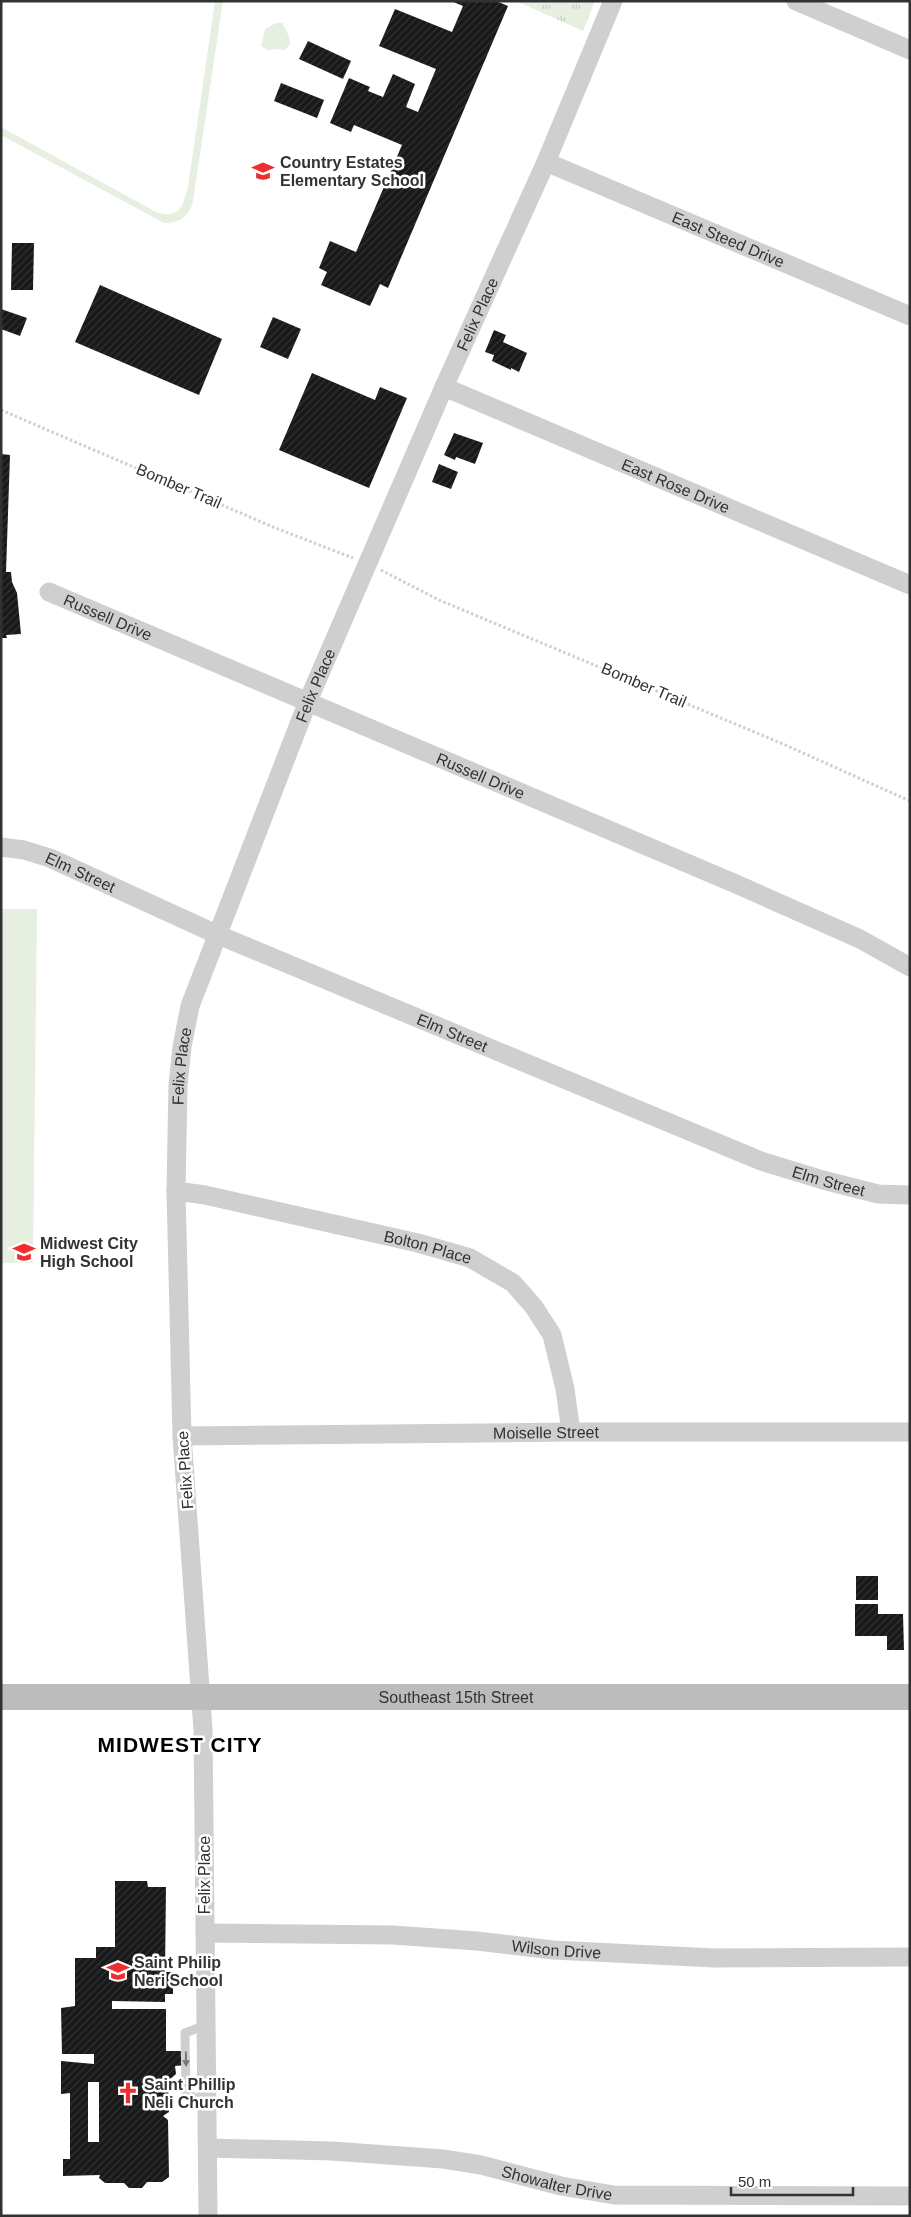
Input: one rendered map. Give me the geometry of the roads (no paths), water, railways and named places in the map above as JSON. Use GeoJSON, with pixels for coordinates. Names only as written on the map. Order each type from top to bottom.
{"type":"FeatureCollection","features":[{"type":"Feature","properties":{"kind":"main road","name":"Southeast 15th Street"},"geometry":{"type":"LineString","coordinates":[[1,1697],[910,1697]]}},
{"type":"Feature","properties":{"kind":"street","name":"Felix Place"},"geometry":{"type":"LineString","coordinates":[[208,2216],[201,1698],[182,1436],[176,1191],[178,1085],[182,1047],[190,1006],[216,934],[308,701],[444,387],[546,162],[614,1]]}},
{"type":"Feature","properties":{"kind":"street"},"geometry":{"type":"LineString","coordinates":[[796,1],[910,50]]}},
{"type":"Feature","properties":{"kind":"street","name":"East Steed Drive"},"geometry":{"type":"LineString","coordinates":[[546,162],[910,316]]}},
{"type":"Feature","properties":{"kind":"street","name":"East Rose Drive"},"geometry":{"type":"LineString","coordinates":[[444,387],[910,585]]}},
{"type":"Feature","properties":{"kind":"street","name":"Russell Drive"},"geometry":{"type":"LineString","coordinates":[[48,592],[745,888],[860,939],[910,966]]}},
{"type":"Feature","properties":{"kind":"street","name":"Elm Street"},"geometry":{"type":"LineString","coordinates":[[1,846],[24,850],[50,858],[216,934],[761,1161],[822,1180],[878,1194],[910,1195]]}},
{"type":"Feature","properties":{"kind":"street","name":"Bolton Place"},"geometry":{"type":"LineString","coordinates":[[176,1191],[205,1195],[418,1243],[470,1258],[514,1283],[534,1307],[552,1336],[565,1389],[571,1432]]}},
{"type":"Feature","properties":{"kind":"street","name":"Moiselle Street"},"geometry":{"type":"LineString","coordinates":[[182,1436],[571,1432],[910,1432]]}},
{"type":"Feature","properties":{"kind":"street","name":"Wilson Drive"},"geometry":{"type":"LineString","coordinates":[[205,1933],[393,1935],[477,1941],[553,1950],[714,1958],[910,1957]]}},
{"type":"Feature","properties":{"kind":"street","name":"Showalter Drive"},"geometry":{"type":"LineString","coordinates":[[208,2148],[332,2152],[443,2159],[481,2165],[561,2186],[614,2195],[910,2196]]}},
{"type":"Feature","properties":{"kind":"place","name":"Country Estates Elementary School"},"geometry":{"type":"Point","coordinates":[263,171]}},
{"type":"Feature","properties":{"kind":"place","name":"Midwest City High School"},"geometry":{"type":"Point","coordinates":[24,1252]}},
{"type":"Feature","properties":{"kind":"place","name":"Saint Philip Neri School"},"geometry":{"type":"Point","coordinates":[118,1971]}},
{"type":"Feature","properties":{"kind":"place","name":"Saint Phillip Neli Church"},"geometry":{"type":"Point","coordinates":[128,2093]}},
{"type":"Feature","properties":{"kind":"district","name":"MIDWEST CITY"},"geometry":{"type":"Point","coordinates":[180,1744]}}]}
